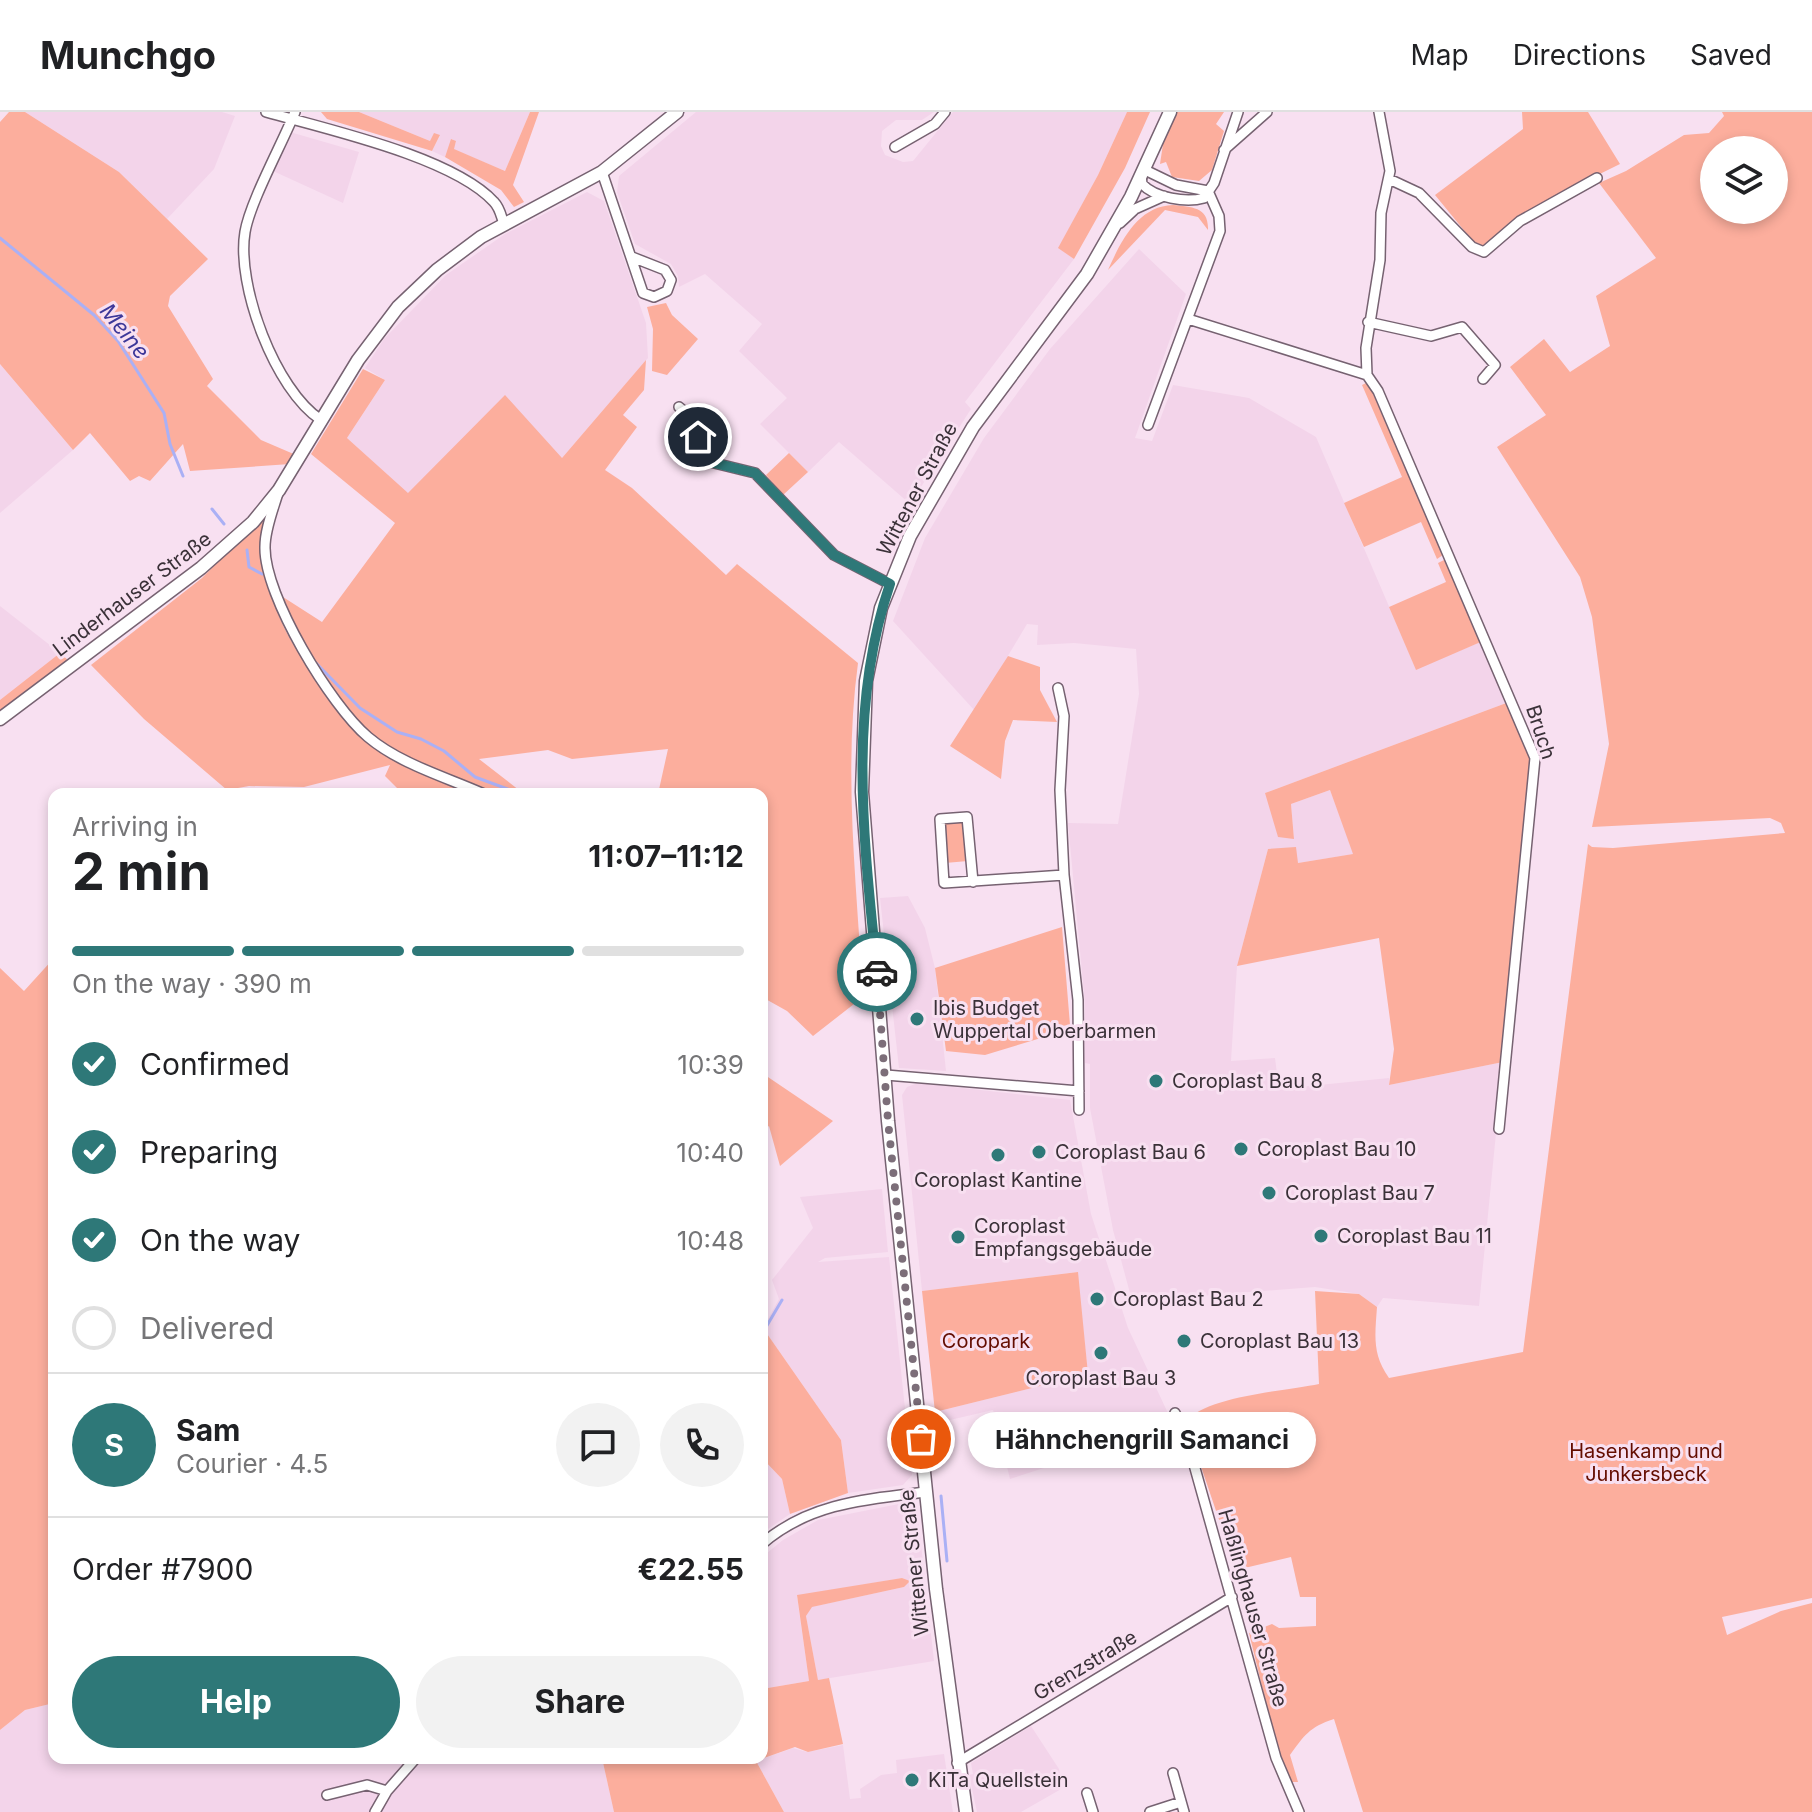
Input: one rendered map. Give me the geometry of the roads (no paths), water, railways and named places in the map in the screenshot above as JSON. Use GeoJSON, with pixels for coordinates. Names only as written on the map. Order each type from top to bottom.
{"type":"FeatureCollection","features":[{"type":"Feature","properties":{"kind":"main road","name":"Linderhauser Straße"},"geometry":{"type":"LineString","coordinates":[[0,719],[226,549],[279,490],[358,360],[398,307],[457,254],[504,224],[602,172],[677,112]]}},
{"type":"Feature","properties":{"kind":"main road","name":"Wittener Straße"},"geometry":{"type":"LineString","coordinates":[[966,1812],[957,1763],[926,1492],[863,806],[862,737],[871,650],[890,584],[910,536],[962,443],[1076,290],[1114,229],[1170,112]]}},
{"type":"Feature","properties":{"kind":"street"},"geometry":{"type":"LineString","coordinates":[[266,112],[294,116],[446,170],[492,199],[504,224]]}},
{"type":"Feature","properties":{"kind":"street"},"geometry":{"type":"LineString","coordinates":[[895,147],[935,124],[945,112]]}},
{"type":"Feature","properties":{"kind":"street"},"geometry":{"type":"LineString","coordinates":[[1208,191],[1214,183],[1238,112]]}},
{"type":"Feature","properties":{"kind":"street"},"geometry":{"type":"LineString","coordinates":[[1224,150],[1267,112]]}},
{"type":"Feature","properties":{"kind":"street","name":"Bruch"},"geometry":{"type":"LineString","coordinates":[[1379,112],[1389,179],[1381,213],[1380,260],[1368,322],[1367,375],[1378,391],[1535,758],[1499,1129]]}},
{"type":"Feature","properties":{"kind":"street"},"geometry":{"type":"LineString","coordinates":[[294,116],[245,230],[242,272],[280,378],[306,411],[321,420]]}},
{"type":"Feature","properties":{"kind":"street"},"geometry":{"type":"LineString","coordinates":[[602,172],[643,293],[654,297],[667,291],[671,280],[665,270],[632,257]]}},
{"type":"Feature","properties":{"kind":"street"},"geometry":{"type":"LineString","coordinates":[[1143,172],[1176,185],[1208,191]]}},
{"type":"Feature","properties":{"kind":"street"},"geometry":{"type":"LineString","coordinates":[[1143,172],[1147,190],[1166,196]]}},
{"type":"Feature","properties":{"kind":"street"},"geometry":{"type":"LineString","coordinates":[[1389,179],[1419,193],[1472,247],[1484,252],[1529,215],[1597,178]]}},
{"type":"Feature","properties":{"kind":"street"},"geometry":{"type":"LineString","coordinates":[[1148,425],[1220,231],[1219,216],[1208,191]]}},
{"type":"Feature","properties":{"kind":"street","name":"Wittener Straße"},"geometry":{"type":"LineString","coordinates":[[1114,229],[1135,209],[1166,196],[1199,199],[1208,191]]}},
{"type":"Feature","properties":{"kind":"street"},"geometry":{"type":"LineString","coordinates":[[1188,319],[1367,375]]}},
{"type":"Feature","properties":{"kind":"street"},"geometry":{"type":"LineString","coordinates":[[1368,322],[1431,336],[1462,327],[1495,365],[1483,379]]}},
{"type":"Feature","properties":{"kind":"street"},"geometry":{"type":"LineString","coordinates":[[679,407],[692,418],[706,461],[755,473],[834,555],[890,584]]}},
{"type":"Feature","properties":{"kind":"street","name":"Linderhauser Straße"},"geometry":{"type":"LineString","coordinates":[[279,490],[267,534],[267,563],[297,641],[313,667],[352,721],[370,739],[392,753],[471,788]]}},
{"type":"Feature","properties":{"kind":"street"},"geometry":{"type":"LineString","coordinates":[[1058,688],[1064,716],[1060,790],[1064,875],[1078,1000],[1079,1110]]}},
{"type":"Feature","properties":{"kind":"street"},"geometry":{"type":"LineString","coordinates":[[973,882],[967,817],[940,819],[944,883],[973,882],[1064,875]]}},
{"type":"Feature","properties":{"kind":"street"},"geometry":{"type":"LineString","coordinates":[[886,1075],[1079,1091]]}},
{"type":"Feature","properties":{"kind":"street","name":"Haßlinghauser Straße"},"geometry":{"type":"LineString","coordinates":[[1175,1413],[1186,1436],[1276,1758],[1299,1812]]}},
{"type":"Feature","properties":{"kind":"street"},"geometry":{"type":"LineString","coordinates":[[768,1540],[803,1516],[832,1505],[926,1492]]}},
{"type":"Feature","properties":{"kind":"street","name":"Grenzstraße"},"geometry":{"type":"LineString","coordinates":[[957,1763],[1232,1597]]}},
{"type":"Feature","properties":{"kind":"street"},"geometry":{"type":"LineString","coordinates":[[375,1812],[387,1791],[411,1764]]}},
{"type":"Feature","properties":{"kind":"street"},"geometry":{"type":"LineString","coordinates":[[1150,1812],[1183,1807],[1173,1773]]}},
{"type":"Feature","properties":{"kind":"street"},"geometry":{"type":"LineString","coordinates":[[327,1795],[367,1785],[387,1791]]}},
{"type":"Feature","properties":{"kind":"street"},"geometry":{"type":"LineString","coordinates":[[1087,1793],[1093,1812]]}},
{"type":"Feature","properties":{"kind":"waterway","name":"Meine"},"geometry":{"type":"LineString","coordinates":[[0,238],[94,315],[118,341],[164,413],[170,444],[183,476]]}},
{"type":"Feature","properties":{"kind":"waterway","name":"Meine"},"geometry":{"type":"LineString","coordinates":[[212,509],[224,524]]}},
{"type":"Feature","properties":{"kind":"waterway","name":"Meine"},"geometry":{"type":"LineString","coordinates":[[247,550],[249,567],[262,574]]}},
{"type":"Feature","properties":{"kind":"waterway","name":"Meine"},"geometry":{"type":"LineString","coordinates":[[316,663],[360,708],[397,732],[421,739],[444,751],[475,777],[505,788]]}},
{"type":"Feature","properties":{"kind":"waterway"},"geometry":{"type":"LineString","coordinates":[[768,1324],[782,1300]]}},
{"type":"Feature","properties":{"kind":"waterway"},"geometry":{"type":"LineString","coordinates":[[941,1496],[947,1561]]}},
{"type":"Feature","properties":{"kind":"place","name":"Ibis Budget Wuppertal Oberbarmen"},"geometry":{"type":"Point","coordinates":[917,1019]}},
{"type":"Feature","properties":{"kind":"place","name":"Coroplast Bau 8"},"geometry":{"type":"Point","coordinates":[1156,1081]}},
{"type":"Feature","properties":{"kind":"place","name":"Coroplast Bau 10"},"geometry":{"type":"Point","coordinates":[1241,1149]}},
{"type":"Feature","properties":{"kind":"place","name":"Coroplast Bau 6"},"geometry":{"type":"Point","coordinates":[1039,1152]}},
{"type":"Feature","properties":{"kind":"place","name":"Coroplast Kantine"},"geometry":{"type":"Point","coordinates":[998,1155]}},
{"type":"Feature","properties":{"kind":"place","name":"Coroplast Bau 7"},"geometry":{"type":"Point","coordinates":[1269,1193]}},
{"type":"Feature","properties":{"kind":"place","name":"Coroplast Bau 11"},"geometry":{"type":"Point","coordinates":[1321,1236]}},
{"type":"Feature","properties":{"kind":"place","name":"Coroplast Empfangsgebäude"},"geometry":{"type":"Point","coordinates":[958,1237]}},
{"type":"Feature","properties":{"kind":"place","name":"Coroplast Bau 2"},"geometry":{"type":"Point","coordinates":[1097,1299]}},
{"type":"Feature","properties":{"kind":"place","name":"Coroplast Bau 13"},"geometry":{"type":"Point","coordinates":[1184,1341]}},
{"type":"Feature","properties":{"kind":"place","name":"Coroplast Bau 3"},"geometry":{"type":"Point","coordinates":[1101,1353]}},
{"type":"Feature","properties":{"kind":"place","name":"Hähnchengrill Samanci"},"geometry":{"type":"Point","coordinates":[921,1439]}},
{"type":"Feature","properties":{"kind":"place","name":"KiTa Quellstein"},"geometry":{"type":"Point","coordinates":[912,1780]}},
{"type":"Feature","properties":{"kind":"park label","name":"Coropark"},"geometry":{"type":"Point","coordinates":[986,1341]}},
{"type":"Feature","properties":{"kind":"park label","name":"Hasenkamp und Junkersbeck"},"geometry":{"type":"Point","coordinates":[1646,1462]}}]}
